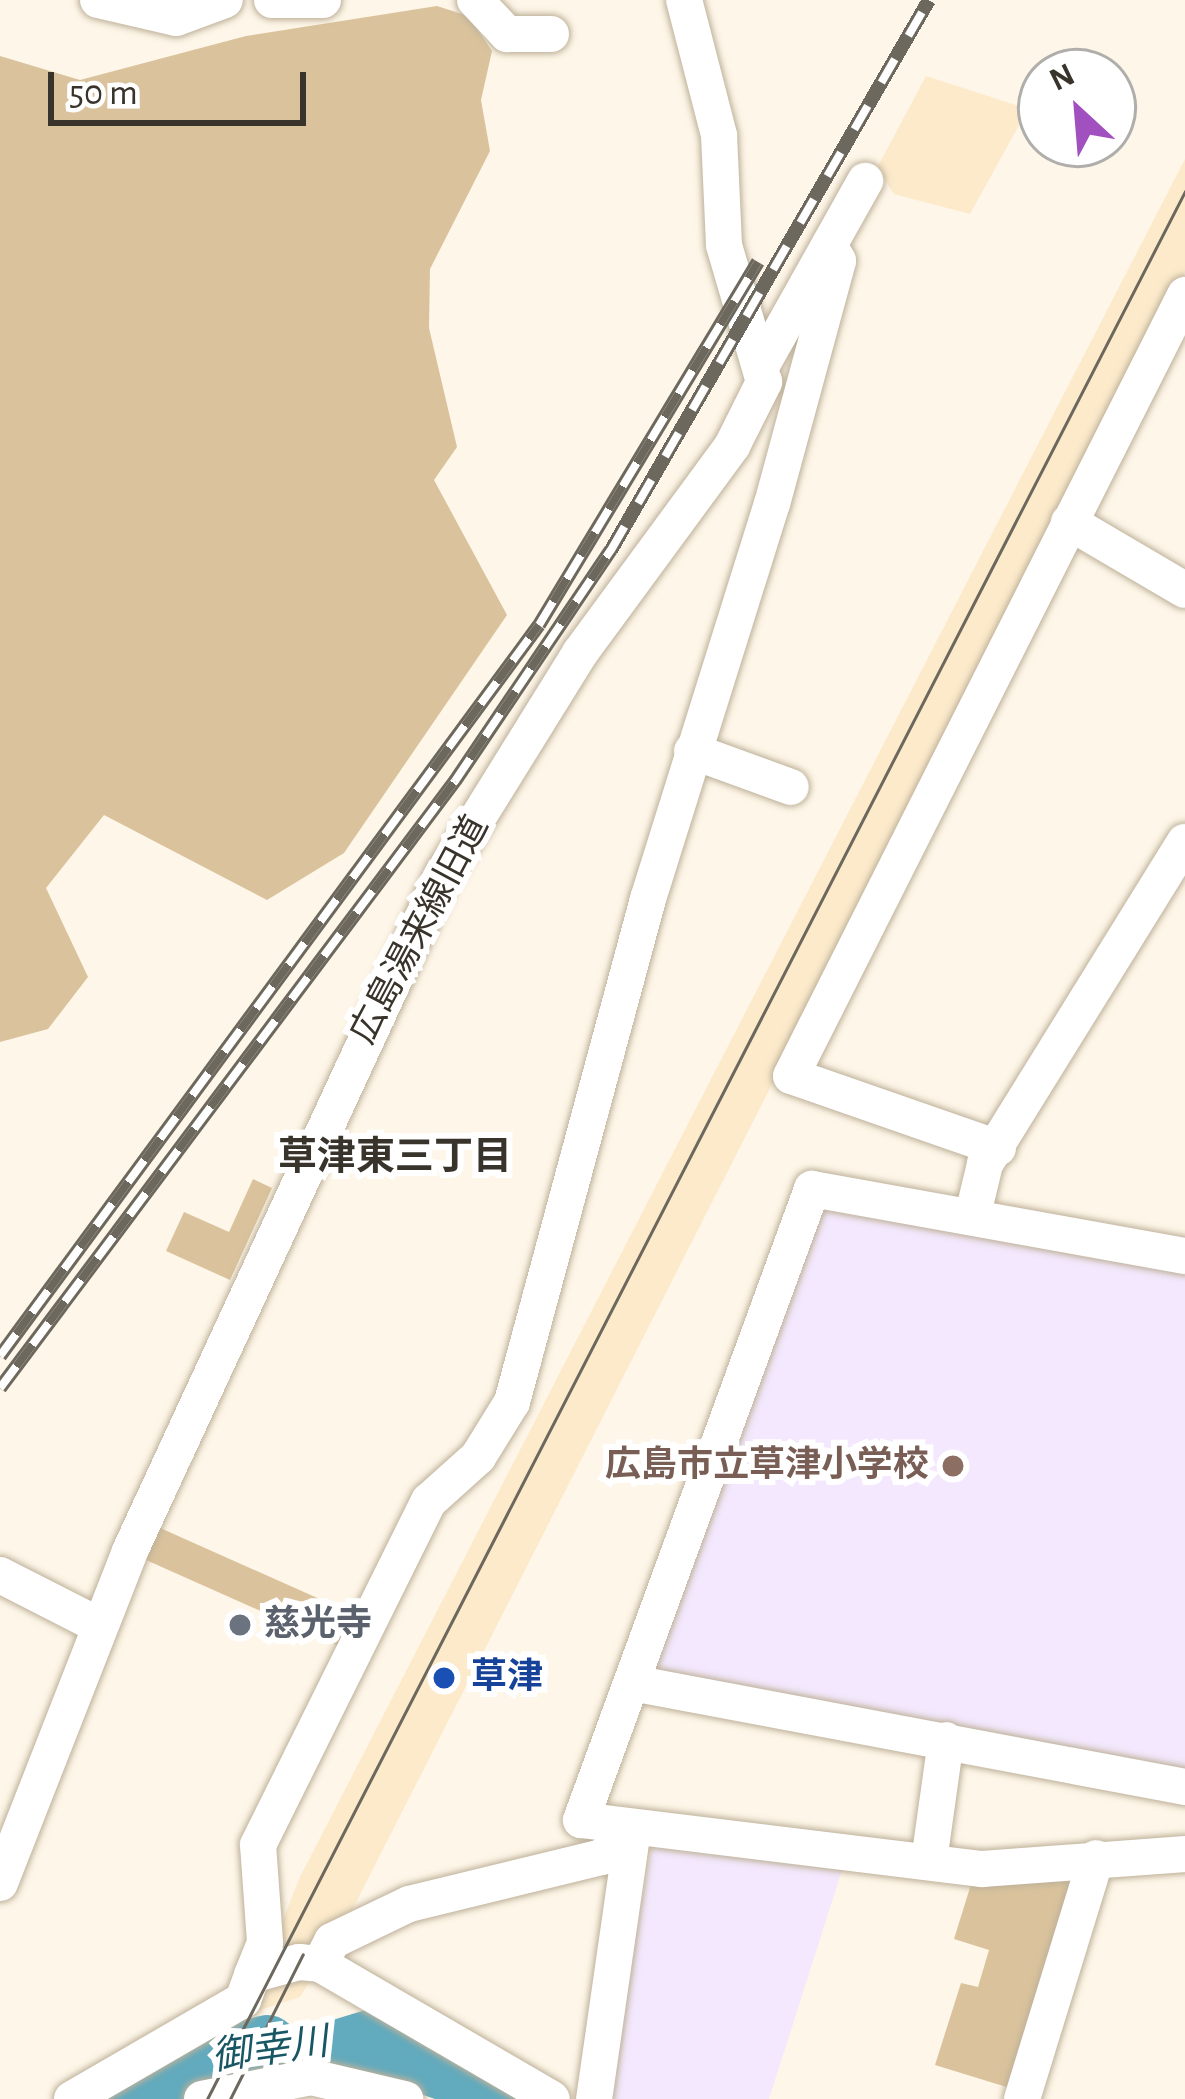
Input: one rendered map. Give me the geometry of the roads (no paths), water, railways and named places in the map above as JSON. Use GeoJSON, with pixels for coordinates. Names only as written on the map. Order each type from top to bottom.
{"type":"FeatureCollection","features":[{"type":"Feature","properties":{"kind":"street"},"geometry":{"type":"LineString","coordinates":[[98,0],[176,18],[225,0]]}},
{"type":"Feature","properties":{"kind":"street"},"geometry":{"type":"LineString","coordinates":[[272,0],[323,0]]}},
{"type":"Feature","properties":{"kind":"street"},"geometry":{"type":"LineString","coordinates":[[475,0],[507,34],[551,34]]}},
{"type":"Feature","properties":{"kind":"street"},"geometry":{"type":"LineString","coordinates":[[684,0],[719,135],[724,245],[763,363]]}},
{"type":"Feature","properties":{"kind":"street","name":"広島湯来線旧道"},"geometry":{"type":"LineString","coordinates":[[0,1882],[100,1625],[443,874],[580,653],[732,446],[763,363],[865,181]]}},
{"type":"Feature","properties":{"kind":"street"},"geometry":{"type":"LineString","coordinates":[[72,2099],[243,2000],[266,1942],[258,1845],[266,1826],[429,1501],[478,1457],[512,1402],[692,751],[808,371],[838,261],[830,245]]}},
{"type":"Feature","properties":{"kind":"street"},"geometry":{"type":"LineString","coordinates":[[998,1148],[791,1076],[1185,295]]}},
{"type":"Feature","properties":{"kind":"street"},"geometry":{"type":"LineString","coordinates":[[1069,522],[1185,590]]}},
{"type":"Feature","properties":{"kind":"street"},"geometry":{"type":"LineString","coordinates":[[692,751],[791,787]]}},
{"type":"Feature","properties":{"kind":"street"},"geometry":{"type":"LineString","coordinates":[[973,1214],[998,1148],[1185,842]]}},
{"type":"Feature","properties":{"kind":"street"},"geometry":{"type":"LineString","coordinates":[[1185,1256],[973,1214],[812,1189],[581,1820],[928,1862],[1037,1870],[1096,1858],[1185,1854]]}},
{"type":"Feature","properties":{"kind":"street"},"geometry":{"type":"LineString","coordinates":[[0,1575],[100,1625]]}},
{"type":"Feature","properties":{"kind":"street"},"geometry":{"type":"LineString","coordinates":[[632,1683],[1185,1787]]}},
{"type":"Feature","properties":{"kind":"street"},"geometry":{"type":"LineString","coordinates":[[928,1862],[946,1741]]}},
{"type":"Feature","properties":{"kind":"street"},"geometry":{"type":"LineString","coordinates":[[320,1964],[332,1941],[410,1904],[602,1857],[633,1829]]}},
{"type":"Feature","properties":{"kind":"street"},"geometry":{"type":"LineString","coordinates":[[594,2099],[633,1829]]}},
{"type":"Feature","properties":{"kind":"street"},"geometry":{"type":"LineString","coordinates":[[1022,2099],[1096,1858]]}},
{"type":"Feature","properties":{"kind":"street"},"geometry":{"type":"LineString","coordinates":[[252,1975],[320,1964],[552,2099]]}},
{"type":"Feature","properties":{"kind":"street"},"geometry":{"type":"LineString","coordinates":[[202,2099],[350,2080],[405,2099]]}},
{"type":"Feature","properties":{"kind":"water"},"geometry":{"type":"Polygon","coordinates":[[[372,2008],[530,2099],[435,2099],[347,2069],[279,2062],[185,2065],[372,2008]]]}},
{"type":"Feature","properties":{"kind":"waterway","name":"御幸川"},"geometry":{"type":"LineString","coordinates":[[131,2099],[185,2065],[267,2046]]}},
{"type":"Feature","properties":{"kind":"tram line"},"geometry":{"type":"LineString","coordinates":[[207,2099],[1185,191]]}},
{"type":"Feature","properties":{"kind":"tram line"},"geometry":{"type":"LineString","coordinates":[[230,2099],[303,1954]]}},
{"type":"Feature","properties":{"kind":"railway"},"geometry":{"type":"LineString","coordinates":[[0,1388],[455,781],[611,550],[929,0]]}},
{"type":"Feature","properties":{"kind":"railway"},"geometry":{"type":"LineString","coordinates":[[0,1356],[539,625],[758,262]]}},
{"type":"Feature","properties":{"kind":"place","name":"広島市立草津小学校"},"geometry":{"type":"Point","coordinates":[953,1466]}},
{"type":"Feature","properties":{"kind":"place","name":"慈光寺"},"geometry":{"type":"Point","coordinates":[240,1625]}},
{"type":"Feature","properties":{"kind":"place","name":"草津"},"geometry":{"type":"Point","coordinates":[444,1678]}},
{"type":"Feature","properties":{"kind":"district","name":"草津東三丁目"},"geometry":{"type":"Point","coordinates":[395,1158]}}]}
